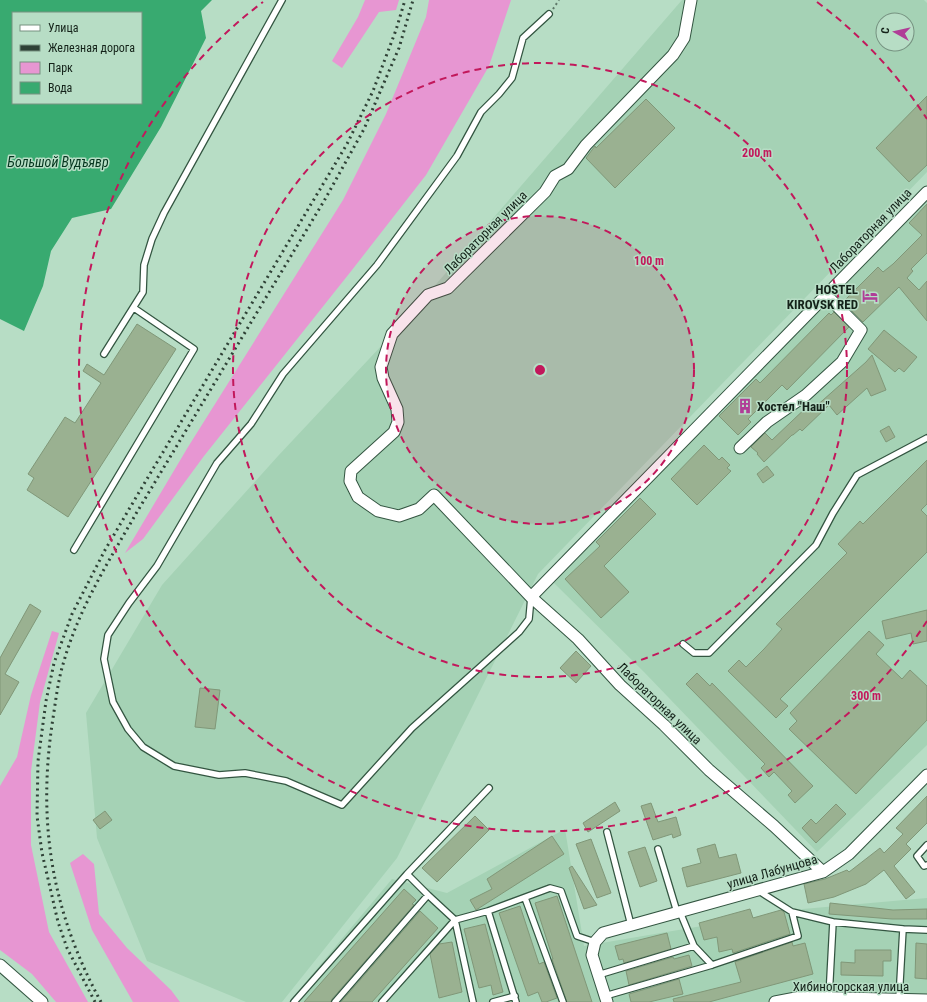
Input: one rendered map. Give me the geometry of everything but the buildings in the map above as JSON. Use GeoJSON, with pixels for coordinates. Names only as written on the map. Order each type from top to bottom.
{"type":"FeatureCollection","features":[{"type":"Feature","properties":{"kind":"street","name":"Лабораторная улица"},"geometry":{"type":"LineString","coordinates":[[690,0],[684,38],[673,55],[586,145],[568,169],[555,176],[545,192],[448,288],[428,295],[392,334],[381,367],[382,378],[397,409],[398,422],[394,432],[351,471],[350,481],[358,497],[378,511],[399,516],[419,509],[434,495],[532,597],[578,639],[620,685],[664,725],[709,770],[774,826],[823,872]]}},
{"type":"Feature","properties":{"kind":"street","name":"Лабораторная улица"},"geometry":{"type":"LineString","coordinates":[[532,597],[927,192]]}},
{"type":"Feature","properties":{"kind":"street"},"geometry":{"type":"LineString","coordinates":[[740,448],[767,422],[806,395],[842,362],[861,330],[826,295]]}},
{"type":"Feature","properties":{"kind":"street","name":"улица Лабунцова"},"geometry":{"type":"LineString","coordinates":[[595,942],[603,933],[823,872],[849,854],[926,777]]}},
{"type":"Feature","properties":{"kind":"street"},"geometry":{"type":"LineString","coordinates":[[595,942],[592,955],[606,999]]}},
{"type":"Feature","properties":{"kind":"street"},"geometry":{"type":"LineString","coordinates":[[0,965],[42,1002]]}},
{"type":"Feature","properties":{"kind":"street","name":"Хибиногорская улица"},"geometry":{"type":"LineString","coordinates":[[780,1001],[801,997],[927,1000]]}},
{"type":"Feature","properties":{"kind":"lane"},"geometry":{"type":"LineString","coordinates":[[104,354],[143,292],[144,265],[152,239],[164,213],[282,0]]}},
{"type":"Feature","properties":{"kind":"lane"},"geometry":{"type":"LineString","coordinates":[[532,597],[530,619],[519,632],[412,728],[342,805],[286,781],[245,772],[219,775],[174,766],[143,747],[128,729],[113,702],[104,659],[108,635],[129,603],[157,566],[217,463],[252,424],[283,374],[377,265],[457,156],[481,112],[512,78],[523,38],[549,14]]}},
{"type":"Feature","properties":{"kind":"lane"},"geometry":{"type":"LineString","coordinates":[[74,550],[194,349],[134,308]]}},
{"type":"Feature","properties":{"kind":"lane"},"geometry":{"type":"LineString","coordinates":[[683,644],[694,653],[709,653],[816,545],[833,513],[857,475],[927,438]]}},
{"type":"Feature","properties":{"kind":"lane"},"geometry":{"type":"LineString","coordinates":[[294,1002],[407,874],[489,788]]}},
{"type":"Feature","properties":{"kind":"lane"},"geometry":{"type":"LineString","coordinates":[[607,832],[631,925]]}},
{"type":"Feature","properties":{"kind":"lane"},"geometry":{"type":"LineString","coordinates":[[927,845],[917,856],[924,866],[927,865]]}},
{"type":"Feature","properties":{"kind":"lane"},"geometry":{"type":"LineString","coordinates":[[658,849],[678,912],[694,946],[712,965]]}},
{"type":"Feature","properties":{"kind":"lane"},"geometry":{"type":"LineString","coordinates":[[407,874],[455,920],[473,1002]]}},
{"type":"Feature","properties":{"kind":"lane"},"geometry":{"type":"LineString","coordinates":[[382,1002],[455,920],[488,911],[550,888],[560,891],[578,936],[595,942]]}},
{"type":"Feature","properties":{"kind":"lane"},"geometry":{"type":"LineString","coordinates":[[757,890],[792,912],[833,922],[903,930],[927,930]]}},
{"type":"Feature","properties":{"kind":"lane"},"geometry":{"type":"LineString","coordinates":[[335,1002],[428,895]]}},
{"type":"Feature","properties":{"kind":"lane"},"geometry":{"type":"LineString","coordinates":[[525,898],[563,1002]]}},
{"type":"Feature","properties":{"kind":"lane"},"geometry":{"type":"LineString","coordinates":[[488,911],[516,999],[493,1002]]}},
{"type":"Feature","properties":{"kind":"lane"},"geometry":{"type":"LineString","coordinates":[[606,999],[798,936],[792,912]]}},
{"type":"Feature","properties":{"kind":"lane"},"geometry":{"type":"LineString","coordinates":[[829,997],[833,922]]}},
{"type":"Feature","properties":{"kind":"lane"},"geometry":{"type":"LineString","coordinates":[[899,999],[903,930]]}},
{"type":"Feature","properties":{"kind":"lane"},"geometry":{"type":"LineString","coordinates":[[598,975],[694,946]]}},
{"type":"Feature","properties":{"kind":"path"},"geometry":{"type":"LineString","coordinates":[[549,14],[559,0]]}},
{"type":"Feature","properties":{"kind":"shaded area"},"geometry":{"type":"Polygon","coordinates":[[[682,0],[924,0],[927,3],[927,172],[538,574],[397,858],[282,1002],[246,1002],[147,961],[97,838],[86,713],[162,585],[278,456],[399,327],[682,0]]]}},
{"type":"Feature","properties":{"kind":"shaded area"},"geometry":{"type":"Polygon","coordinates":[[[927,201],[927,745],[817,852],[644,672],[554,583],[927,201]]]}},
{"type":"Feature","properties":{"kind":"shaded area"},"geometry":{"type":"Polygon","coordinates":[[[565,829],[584,946],[803,909],[927,898],[927,1002],[289,1002],[392,879],[447,893],[565,829]]]}},
{"type":"Feature","properties":{"kind":"green space"},"geometry":{"type":"Polygon","coordinates":[[[365,0],[399,0],[396,10],[379,12],[342,68],[332,61],[358,17],[365,0]]]}},
{"type":"Feature","properties":{"kind":"green space"},"geometry":{"type":"Polygon","coordinates":[[[429,0],[511,0],[489,66],[426,175],[204,456],[143,539],[125,553],[188,447],[343,200],[386,114],[426,17],[429,0]]]}},
{"type":"Feature","properties":{"kind":"green space"},"geometry":{"type":"Polygon","coordinates":[[[52,631],[59,633],[40,702],[31,771],[31,845],[49,932],[88,1002],[56,1002],[32,974],[0,950],[0,786],[17,757],[31,695],[52,631]]]}},
{"type":"Feature","properties":{"kind":"green space"},"geometry":{"type":"Polygon","coordinates":[[[83,854],[94,864],[99,914],[127,948],[171,990],[180,1002],[133,1002],[92,930],[70,863],[83,854]]]}},
{"type":"Feature","properties":{"kind":"water","name":"Большой Вудъявр"},"geometry":{"type":"Polygon","coordinates":[[[0,0],[212,0],[201,11],[206,38],[161,127],[111,209],[72,218],[51,251],[43,286],[24,331],[0,319],[0,0]]]}},
{"type":"Feature","properties":{"kind":"railway"},"geometry":{"type":"LineString","coordinates":[[95,1002],[67,948],[58,922],[42,853],[37,816],[38,761],[46,701],[54,663],[72,614],[105,550],[347,144],[373,91],[396,30],[405,0]]}},
{"type":"Feature","properties":{"kind":"railway"},"geometry":{"type":"LineString","coordinates":[[101,1002],[84,968],[70,933],[52,864],[48,829],[48,756],[57,690],[70,641],[96,584],[137,512],[324,201],[364,129],[399,48],[413,0]]}},
{"type":"Feature","properties":{"kind":"place","name":"HOSTEL KIROVSK RED"},"geometry":{"type":"Point","coordinates":[870,296]}},
{"type":"Feature","properties":{"kind":"place","name":"Хостел \"Наш\""},"geometry":{"type":"Point","coordinates":[745,406]}}]}
